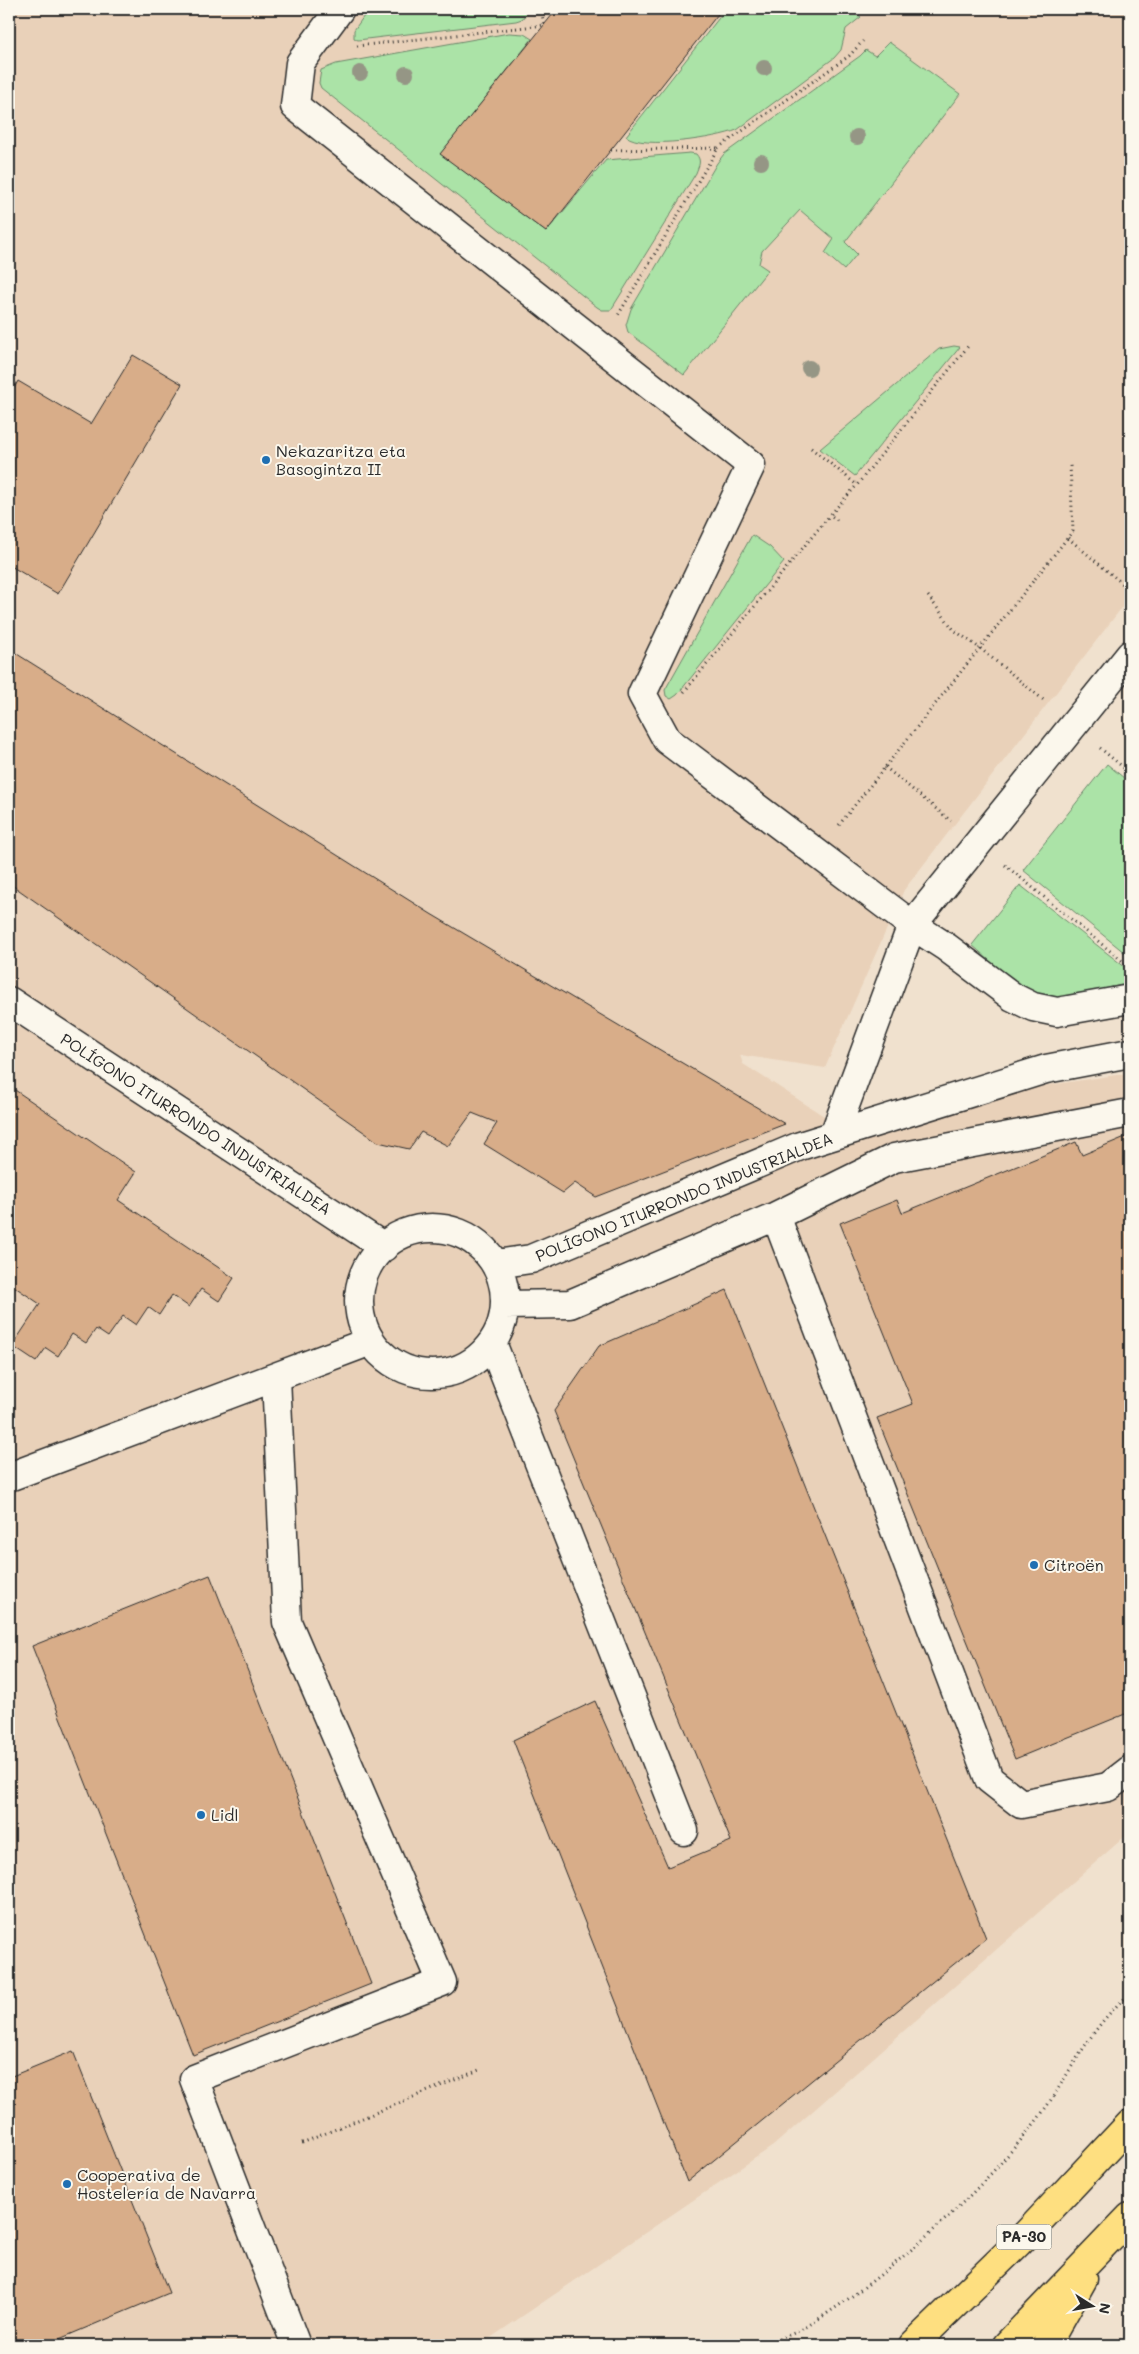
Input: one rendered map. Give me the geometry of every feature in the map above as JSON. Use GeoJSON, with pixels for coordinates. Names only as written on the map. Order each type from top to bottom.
{"type":"FeatureCollection","features":[{"type":"Feature","properties":{"kind":"highway","name":"PA-30"},"geometry":{"type":"LineString","coordinates":[[913,2345],[1018,2242],[1130,2124]]}},
{"type":"Feature","properties":{"kind":"highway"},"geometry":{"type":"LineString","coordinates":[[1007,2345],[1130,2217]]}},
{"type":"Feature","properties":{"kind":"highway"},"geometry":{"type":"LineString","coordinates":[[1046,2345],[1103,2245]]}},
{"type":"Feature","properties":{"kind":"street"},"geometry":{"type":"LineString","coordinates":[[340,9],[300,63],[295,106],[751,465],[642,694],[667,740],[912,925],[946,947],[1013,997],[1033,1007],[1058,1012],[1130,999]]}},
{"type":"Feature","properties":{"kind":"street"},"geometry":{"type":"LineString","coordinates":[[834,1135],[912,925],[1130,655]]}},
{"type":"Feature","properties":{"kind":"street","name":"POLÍGONO ITURRONDO INDUSTRIALDEA"},"geometry":{"type":"LineString","coordinates":[[9,1001],[384,1247]]}},
{"type":"Feature","properties":{"kind":"street","name":"POLÍGONO ITURRONDO INDUSTRIALDEA"},"geometry":{"type":"LineString","coordinates":[[496,1264],[531,1259],[800,1146],[1046,1069],[1130,1053]]}},
{"type":"Feature","properties":{"kind":"street"},"geometry":{"type":"LineString","coordinates":[[505,1305],[570,1304],[776,1216],[894,1158],[1130,1113]]}},
{"type":"Feature","properties":{"kind":"street"},"geometry":{"type":"LineString","coordinates":[[776,1216],[989,1779],[1021,1804],[1108,1787],[1130,1770]]}},
{"type":"Feature","properties":{"kind":"street"},"geometry":{"type":"LineString","coordinates":[[435,1227],[458,1232],[480,1245],[496,1264],[504,1288],[505,1313],[497,1336],[492,1343],[481,1356],[460,1370],[436,1375],[411,1372],[390,1362],[371,1342],[362,1324],[358,1301],[362,1277],[374,1256],[391,1240],[412,1230],[435,1227]]}},
{"type":"Feature","properties":{"kind":"street"},"geometry":{"type":"LineString","coordinates":[[9,1477],[371,1342]]}},
{"type":"Feature","properties":{"kind":"street"},"geometry":{"type":"LineString","coordinates":[[492,1343],[684,1831]]}},
{"type":"Feature","properties":{"kind":"street"},"geometry":{"type":"LineString","coordinates":[[276,1377],[287,1622],[442,1982],[194,2079],[296,2345]]}},
{"type":"Feature","properties":{"kind":"path"},"geometry":{"type":"LineString","coordinates":[[354,46],[544,25],[541,9]]}},
{"type":"Feature","properties":{"kind":"path"},"geometry":{"type":"LineString","coordinates":[[617,318],[718,148],[849,56],[863,41]]}},
{"type":"Feature","properties":{"kind":"path"},"geometry":{"type":"LineString","coordinates":[[611,150],[718,148]]}},
{"type":"Feature","properties":{"kind":"path"},"geometry":{"type":"LineString","coordinates":[[681,696],[830,515],[857,485],[969,344]]}},
{"type":"Feature","properties":{"kind":"path"},"geometry":{"type":"LineString","coordinates":[[811,448],[857,485]]}},
{"type":"Feature","properties":{"kind":"path"},"geometry":{"type":"LineString","coordinates":[[837,827],[1074,531],[1070,464]]}},
{"type":"Feature","properties":{"kind":"path"},"geometry":{"type":"LineString","coordinates":[[830,515],[837,520]]}},
{"type":"Feature","properties":{"kind":"path"},"geometry":{"type":"LineString","coordinates":[[1068,538],[1130,590]]}},
{"type":"Feature","properties":{"kind":"path"},"geometry":{"type":"LineString","coordinates":[[928,596],[954,630],[981,649]]}},
{"type":"Feature","properties":{"kind":"path"},"geometry":{"type":"LineString","coordinates":[[885,767],[1130,967]]}},
{"type":"Feature","properties":{"kind":"path"},"geometry":{"type":"LineString","coordinates":[[765,2345],[805,2327],[878,2276],[962,2206],[1030,2129],[1117,2004],[1130,1994]]}},
{"type":"Feature","properties":{"kind":"path"},"geometry":{"type":"LineString","coordinates":[[302,2143],[479,2070]]}},
{"type":"Feature","properties":{"kind":"shaded area"},"geometry":{"type":"Polygon","coordinates":[[[9,9],[1130,9],[1130,597],[904,890],[825,1068],[740,1055],[743,1064],[827,1118],[1130,1073],[1130,1832],[773,2146],[480,2345],[9,2345],[9,9]]]}},
{"type":"Feature","properties":{"kind":"green space"},"geometry":{"type":"Polygon","coordinates":[[[369,9],[530,9],[522,19],[516,21],[358,40],[354,38],[354,30],[369,9]]]}},
{"type":"Feature","properties":{"kind":"green space"},"geometry":{"type":"Polygon","coordinates":[[[726,9],[851,9],[861,17],[846,29],[841,50],[834,58],[737,130],[698,139],[663,142],[635,140],[626,136],[726,9]]]}},
{"type":"Feature","properties":{"kind":"green space"},"geometry":{"type":"Polygon","coordinates":[[[509,33],[524,34],[532,39],[441,154],[546,232],[606,160],[690,153],[696,154],[699,159],[696,173],[611,310],[602,310],[597,307],[321,88],[319,83],[321,70],[336,64],[509,33]]]}},
{"type":"Feature","properties":{"kind":"green space"},"geometry":{"type":"Polygon","coordinates":[[[889,42],[960,94],[845,242],[857,254],[844,270],[825,253],[834,239],[800,210],[762,251],[759,264],[768,270],[684,375],[628,332],[626,325],[631,309],[717,163],[724,154],[866,50],[875,56],[889,42]]]}},
{"type":"Feature","properties":{"kind":"green space"},"geometry":{"type":"Polygon","coordinates":[[[954,346],[960,347],[855,476],[820,449],[939,349],[954,346]]]}},
{"type":"Feature","properties":{"kind":"green space"},"geometry":{"type":"Polygon","coordinates":[[[752,535],[770,547],[784,562],[677,695],[671,699],[666,696],[665,690],[752,535]]]}},
{"type":"Feature","properties":{"kind":"green space"},"geometry":{"type":"Polygon","coordinates":[[[1107,764],[1130,783],[1130,957],[1023,870],[1107,764]]]}},
{"type":"Feature","properties":{"kind":"green space"},"geometry":{"type":"Polygon","coordinates":[[[1020,885],[1130,971],[1130,983],[1067,997],[1042,997],[1024,990],[1001,971],[972,945],[1020,885]]]}},
{"type":"Feature","properties":{"kind":"building"},"geometry":{"type":"Polygon","coordinates":[[[557,9],[722,9],[546,232],[440,154],[557,9]]]}},
{"type":"Feature","properties":{"kind":"building"},"geometry":{"type":"Polygon","coordinates":[[[133,355],[182,384],[58,594],[9,565],[9,397],[18,381],[91,424],[133,355]]]}},
{"type":"Feature","properties":{"kind":"building"},"geometry":{"type":"Polygon","coordinates":[[[9,649],[431,914],[785,1124],[596,1197],[575,1183],[563,1193],[484,1144],[497,1123],[472,1113],[448,1146],[421,1132],[409,1149],[378,1142],[9,883],[9,649]]]}},
{"type":"Feature","properties":{"kind":"building"},"geometry":{"type":"Polygon","coordinates":[[[9,1086],[136,1172],[118,1200],[234,1278],[219,1301],[201,1289],[189,1307],[172,1295],[159,1315],[148,1307],[136,1325],[123,1316],[108,1337],[96,1329],[86,1343],[72,1334],[58,1356],[46,1348],[36,1362],[12,1346],[40,1304],[9,1283],[9,1086]]]}},
{"type":"Feature","properties":{"kind":"building","name":"Citroën"},"geometry":{"type":"Polygon","coordinates":[[[1130,1135],[1130,1712],[1015,1759],[877,1418],[913,1404],[840,1223],[897,1200],[902,1213],[1076,1142],[1082,1155],[1130,1135]]]}},
{"type":"Feature","properties":{"kind":"building"},"geometry":{"type":"Polygon","coordinates":[[[727,1290],[986,1938],[687,2182],[513,1740],[595,1701],[668,1867],[731,1841],[554,1411],[599,1346],[727,1290]]]}},
{"type":"Feature","properties":{"kind":"building","name":"Lidl"},"geometry":{"type":"Polygon","coordinates":[[[210,1575],[371,1984],[193,2055],[32,1646],[210,1575]]]}},
{"type":"Feature","properties":{"kind":"building","name":"Cooperativa de Hostelería de Navarra"},"geometry":{"type":"Polygon","coordinates":[[[73,2051],[169,2293],[45,2345],[9,2345],[9,2068],[12,2076],[73,2051]]]}},
{"type":"Feature","properties":{"kind":"place","name":"Nekazaritza eta Basogintza II"},"geometry":{"type":"Point","coordinates":[266,460]}},
{"type":"Feature","properties":{"kind":"place","name":"Citroën"},"geometry":{"type":"Point","coordinates":[1034,1565]}},
{"type":"Feature","properties":{"kind":"place","name":"Lidl"},"geometry":{"type":"Point","coordinates":[201,1815]}},
{"type":"Feature","properties":{"kind":"place","name":"Cooperativa de Hostelería de Navarra"},"geometry":{"type":"Point","coordinates":[67,2184]}}]}
